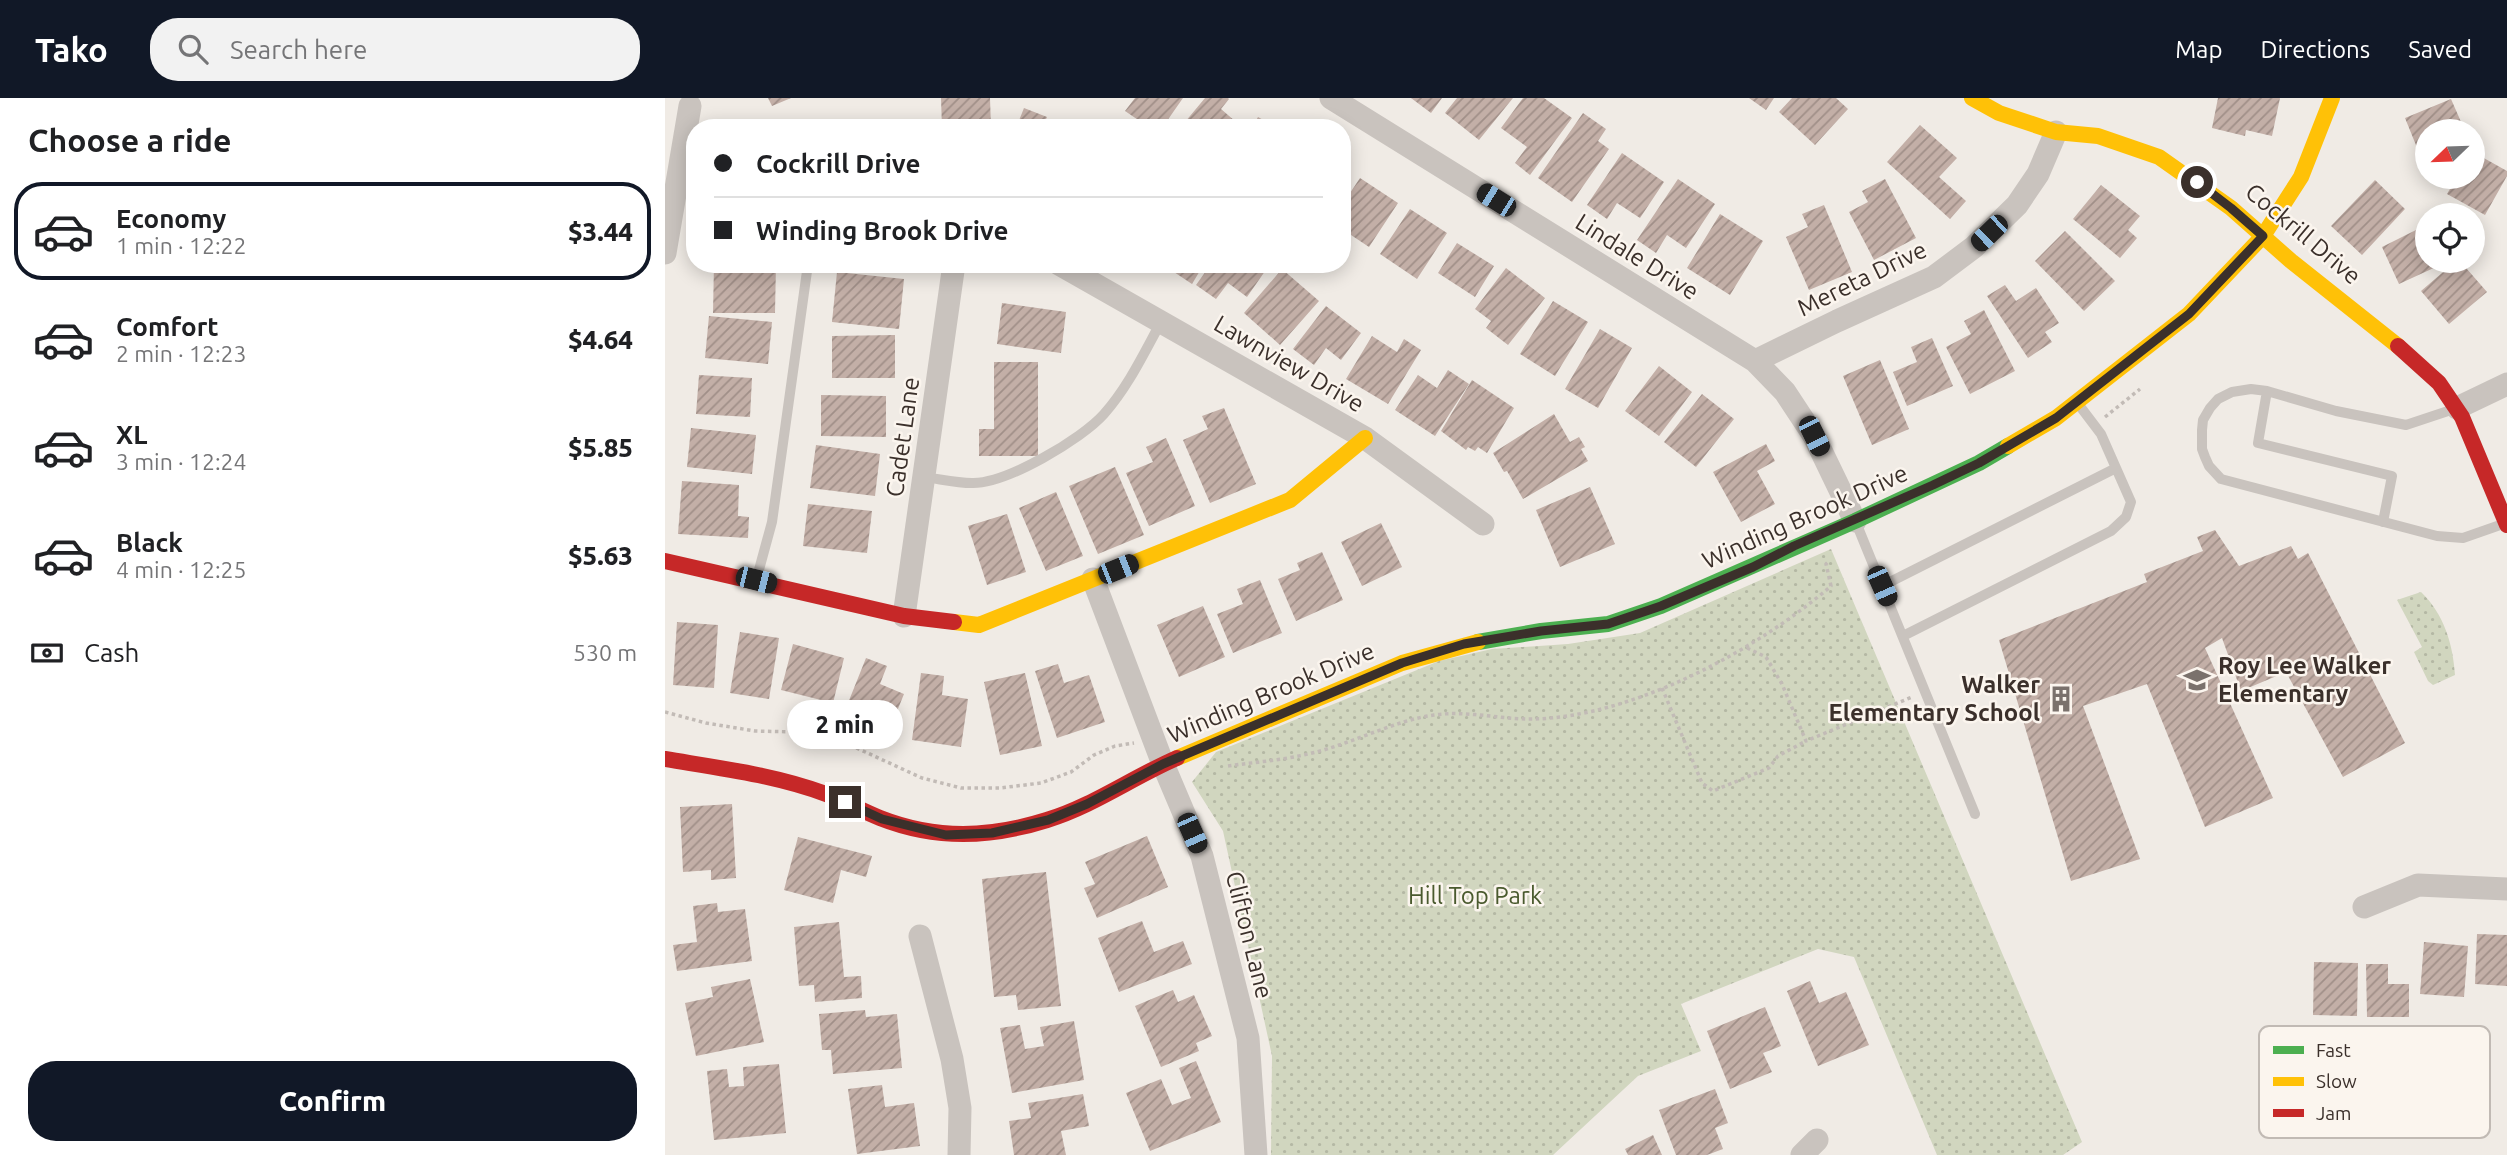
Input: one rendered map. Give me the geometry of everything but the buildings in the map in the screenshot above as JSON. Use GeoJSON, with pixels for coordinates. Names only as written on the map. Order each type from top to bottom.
{"type":"FeatureCollection","features":[{"type":"Feature","properties":{"kind":"street","name":"Lindale Drive"},"geometry":{"type":"LineString","coordinates":[[1331,98],[1755,361],[1785,392],[1814,436],[1855,521]]}},
{"type":"Feature","properties":{"kind":"street","name":"Cockrill Drive"},"geometry":{"type":"LineString","coordinates":[[1972,98],[1999,113],[2056,132],[2098,136],[2159,157],[2231,208],[2291,261],[2414,359],[2439,383],[2457,408],[2507,524]]}},
{"type":"Feature","properties":{"kind":"street","name":"Winding Brook Drive"},"geometry":{"type":"LineString","coordinates":[[665,759],[764,777],[826,794],[882,819],[946,835],[992,833],[1048,820],[1087,804],[1163,764],[1402,663],[1464,644],[1541,631],[1608,624],[1661,606],[1753,567],[1979,463],[2056,418],[2189,314],[2263,236],[2301,177],[2321,132],[2332,98]]}},
{"type":"Feature","properties":{"kind":"street"},"geometry":{"type":"LineString","coordinates":[[689,119],[690,106]]}},
{"type":"Feature","properties":{"kind":"street","name":"Mereta Drive"},"geometry":{"type":"LineString","coordinates":[[1755,361],[1934,277],[1974,247],[2017,205],[2038,174],[2056,132]]}},
{"type":"Feature","properties":{"kind":"street"},"geometry":{"type":"LineString","coordinates":[[665,253],[683,174],[686,145]]}},
{"type":"Feature","properties":{"kind":"street","name":"Cadet Lane"},"geometry":{"type":"LineString","coordinates":[[904,616],[953,273]]}},
{"type":"Feature","properties":{"kind":"street","name":"Lawnview Drive"},"geometry":{"type":"LineString","coordinates":[[1075,273],[1365,438],[1483,524]]}},
{"type":"Feature","properties":{"kind":"street"},"geometry":{"type":"LineString","coordinates":[[2457,408],[2507,384]]}},
{"type":"Feature","properties":{"kind":"street"},"geometry":{"type":"LineString","coordinates":[[665,561],[904,616],[979,625],[1290,500],[1365,438]]}},
{"type":"Feature","properties":{"kind":"street","name":"Clifton Lane"},"geometry":{"type":"LineString","coordinates":[[1093,579],[1163,764],[1202,856],[1248,1038],[1256,1155]]}},
{"type":"Feature","properties":{"kind":"street"},"geometry":{"type":"LineString","coordinates":[[2364,907],[2418,885],[2507,889]]}},
{"type":"Feature","properties":{"kind":"street"},"geometry":{"type":"LineString","coordinates":[[920,936],[952,1059],[960,1108],[960,1155]]}},
{"type":"Feature","properties":{"kind":"lane"},"geometry":{"type":"LineString","coordinates":[[756,580],[772,522],[807,273]]}},
{"type":"Feature","properties":{"kind":"lane"},"geometry":{"type":"LineString","coordinates":[[924,477],[975,483],[1026,469],[1075,438],[1103,416],[1130,378],[1161,322]]}},
{"type":"Feature","properties":{"kind":"lane"},"geometry":{"type":"LineString","coordinates":[[2457,408],[2406,425],[2336,411],[2267,391],[2251,389],[2232,392],[2218,399],[2203,419],[2202,449],[2209,466],[2221,479],[2437,536],[2455,538],[2507,524]]}},
{"type":"Feature","properties":{"kind":"lane"},"geometry":{"type":"LineString","coordinates":[[2267,391],[2258,443],[2392,476],[2383,522]]}},
{"type":"Feature","properties":{"kind":"lane"},"geometry":{"type":"LineString","coordinates":[[1903,636],[2111,531],[2126,517],[2130,502],[2116,468],[2101,434],[2077,402]]}},
{"type":"Feature","properties":{"kind":"lane"},"geometry":{"type":"LineString","coordinates":[[1882,586],[2116,468]]}},
{"type":"Feature","properties":{"kind":"lane"},"geometry":{"type":"LineString","coordinates":[[1855,521],[1975,814]]}},
{"type":"Feature","properties":{"kind":"path"},"geometry":{"type":"LineString","coordinates":[[1747,648],[1766,657],[1807,741]]}},
{"type":"Feature","properties":{"kind":"path"},"geometry":{"type":"LineString","coordinates":[[1662,688],[1702,783],[1713,791],[1769,768],[1778,756],[1807,741],[1926,691]]}},
{"type":"Feature","properties":{"kind":"green space","name":"Hill Top Park"},"geometry":{"type":"Polygon","coordinates":[[[1831,549],[2082,1142],[2063,1155],[1937,1155],[1854,957],[1818,949],[1681,1004],[1701,1051],[1638,1076],[1553,1155],[1271,1155],[1272,1056],[1223,831],[1192,782],[1216,752],[1439,661],[1492,649],[1568,644],[1640,633],[1831,549]]]}},
{"type":"Feature","properties":{"kind":"green space"},"geometry":{"type":"Polygon","coordinates":[[[2421,592],[2436,610],[2446,630],[2454,663],[2455,675],[2433,685],[2428,681],[2414,652],[2422,647],[2397,600],[2421,592]]]}},
{"type":"Feature","properties":{"kind":"traffic: fast"},"geometry":{"type":"LineString","coordinates":[[1478,642],[1541,631],[1608,624],[1661,606],[1855,521],[1979,463],[2008,446]]}},
{"type":"Feature","properties":{"kind":"traffic: slow"},"geometry":{"type":"LineString","coordinates":[[1972,98],[1999,113],[2056,132],[2098,136],[2159,157],[2231,208],[2291,261],[2398,346]]}},
{"type":"Feature","properties":{"kind":"traffic: slow"},"geometry":{"type":"LineString","coordinates":[[2008,446],[2056,418],[2189,314],[2263,236],[2301,177],[2332,98]]}},
{"type":"Feature","properties":{"kind":"traffic: slow"},"geometry":{"type":"LineString","coordinates":[[954,622],[979,625],[1290,500],[1365,438]]}},
{"type":"Feature","properties":{"kind":"traffic: slow"},"geometry":{"type":"LineString","coordinates":[[1177,758],[1402,663],[1478,642]]}},
{"type":"Feature","properties":{"kind":"traffic: jam"},"geometry":{"type":"LineString","coordinates":[[2398,346],[2439,383],[2462,417],[2507,525]]}},
{"type":"Feature","properties":{"kind":"traffic: jam"},"geometry":{"type":"LineString","coordinates":[[665,561],[904,616],[954,622]]}},
{"type":"Feature","properties":{"kind":"traffic: jam"},"geometry":{"type":"LineString","coordinates":[[665,759],[787,782],[826,794],[901,825],[963,834],[1026,826],[1064,814],[1177,758]]}},
{"type":"Feature","properties":{"kind":"place","name":"Roy Lee Walker Elementary"},"geometry":{"type":"Point","coordinates":[2197,680]}},
{"type":"Feature","properties":{"kind":"place","name":"Walker Elementary School"},"geometry":{"type":"Point","coordinates":[2061,699]}},
{"type":"Feature","properties":{"kind":"route"},"geometry":{"type":"LineString","coordinates":[[845,802],[882,819],[946,835],[992,833],[1048,820],[1087,804],[1163,764],[1402,663],[1464,644],[1541,631],[1608,624],[1661,606],[1873,512],[1979,463],[2056,418],[2189,314],[2263,236],[2197,182]]}}]}
